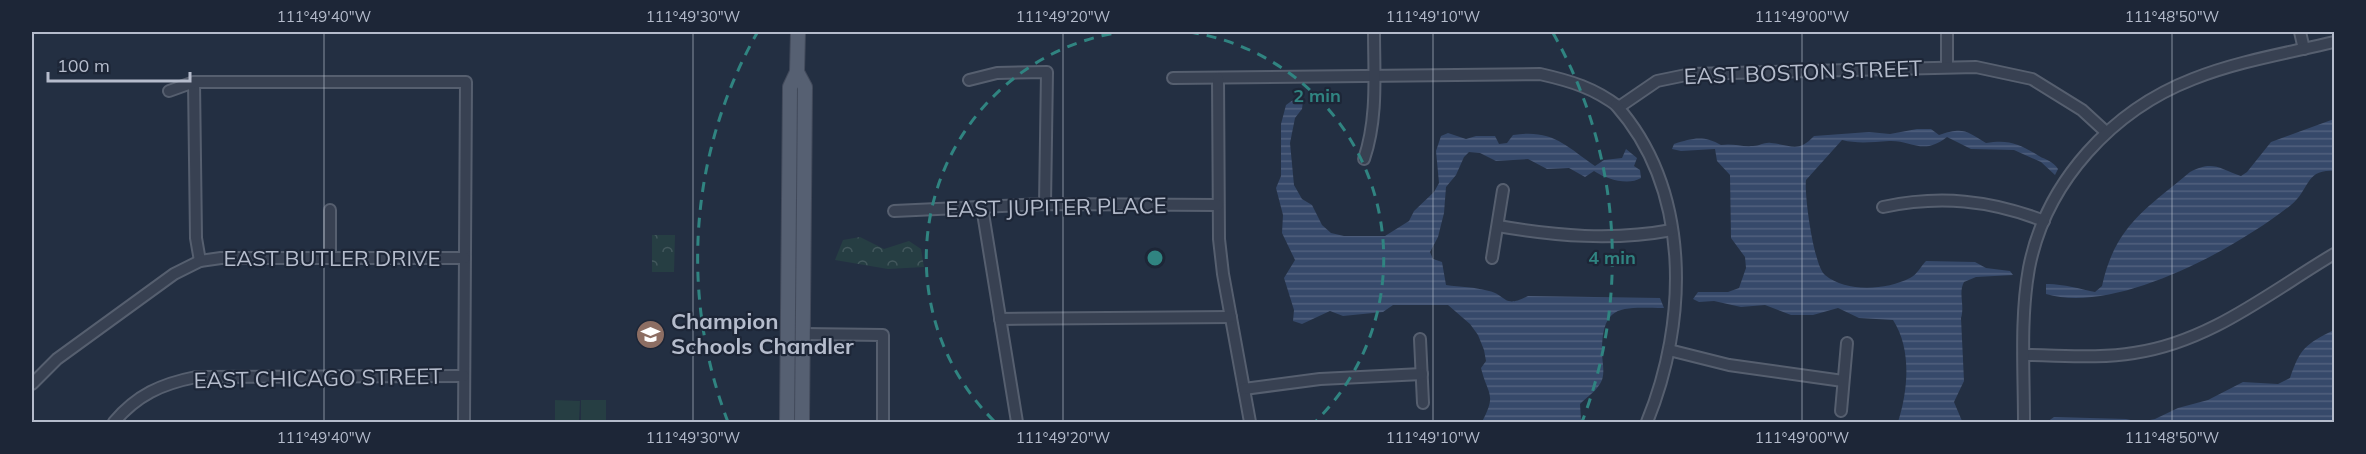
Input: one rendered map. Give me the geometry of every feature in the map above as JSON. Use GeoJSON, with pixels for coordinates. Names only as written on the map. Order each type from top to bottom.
{"type":"FeatureCollection","features":[{"type":"Feature","properties":{"kind":"main road"},"geometry":{"type":"LineString","coordinates":[[787,423],[790,87],[797,72],[798,32]]}},
{"type":"Feature","properties":{"kind":"main road"},"geometry":{"type":"LineString","coordinates":[[797,72],[805,87],[802,423]]}},
{"type":"Feature","properties":{"kind":"main road"},"geometry":{"type":"LineString","coordinates":[[788,333],[803,334]]}},
{"type":"Feature","properties":{"kind":"street"},"geometry":{"type":"LineString","coordinates":[[1364,159],[1371,138],[1374,32]]}},
{"type":"Feature","properties":{"kind":"street"},"geometry":{"type":"LineString","coordinates":[[1947,32],[1947,66]]}},
{"type":"Feature","properties":{"kind":"street"},"geometry":{"type":"LineString","coordinates":[[2300,32],[2304,49]]}},
{"type":"Feature","properties":{"kind":"street"},"geometry":{"type":"LineString","coordinates":[[2024,423],[2025,294],[2030,265],[2044,221],[2068,178],[2106,132],[2145,103],[2195,78],[2334,42]]}},
{"type":"Feature","properties":{"kind":"street","name":"EAST BOSTON STREET"},"geometry":{"type":"LineString","coordinates":[[1616,105],[1619,107],[1657,81],[1691,74],[1947,66],[2006,72],[2032,79],[2072,103],[2106,132]]}},
{"type":"Feature","properties":{"kind":"street"},"geometry":{"type":"LineString","coordinates":[[969,80],[997,74],[1047,72],[1045,204]]}},
{"type":"Feature","properties":{"kind":"street"},"geometry":{"type":"LineString","coordinates":[[1173,78],[1374,78],[1540,74],[1572,81],[1599,91],[1633,124],[1647,147],[1658,177],[1672,230],[1677,293],[1665,372],[1647,423]]}},
{"type":"Feature","properties":{"kind":"street"},"geometry":{"type":"LineString","coordinates":[[1218,78],[1218,205],[1223,274],[1250,423]]}},
{"type":"Feature","properties":{"kind":"street"},"geometry":{"type":"LineString","coordinates":[[32,384],[67,352],[174,274],[200,261],[196,238],[194,82]]}},
{"type":"Feature","properties":{"kind":"street"},"geometry":{"type":"LineString","coordinates":[[169,91],[194,82],[466,82],[464,423]]}},
{"type":"Feature","properties":{"kind":"street"},"geometry":{"type":"LineString","coordinates":[[1492,258],[1503,190]]}},
{"type":"Feature","properties":{"kind":"street"},"geometry":{"type":"LineString","coordinates":[[1883,207],[1909,202],[1964,200],[1993,204],[2044,221]]}},
{"type":"Feature","properties":{"kind":"street","name":"EAST JUPITER PLACE"},"geometry":{"type":"LineString","coordinates":[[894,211],[1045,204],[1218,205]]}},
{"type":"Feature","properties":{"kind":"street"},"geometry":{"type":"LineString","coordinates":[[982,207],[1017,423]]}},
{"type":"Feature","properties":{"kind":"street"},"geometry":{"type":"LineString","coordinates":[[330,210],[330,258]]}},
{"type":"Feature","properties":{"kind":"street"},"geometry":{"type":"LineString","coordinates":[[1497,226],[1602,238],[1642,236],[1672,230]]}},
{"type":"Feature","properties":{"kind":"street"},"geometry":{"type":"LineString","coordinates":[[2024,355],[2120,355],[2190,339],[2218,325],[2334,254]]}},
{"type":"Feature","properties":{"kind":"street","name":"EAST BUTLER DRIVE"},"geometry":{"type":"LineString","coordinates":[[200,261],[221,258],[465,258]]}},
{"type":"Feature","properties":{"kind":"street"},"geometry":{"type":"LineString","coordinates":[[1000,319],[1231,317]]}},
{"type":"Feature","properties":{"kind":"street"},"geometry":{"type":"LineString","coordinates":[[803,334],[883,335],[883,423]]}},
{"type":"Feature","properties":{"kind":"street"},"geometry":{"type":"LineString","coordinates":[[1420,339],[1423,403]]}},
{"type":"Feature","properties":{"kind":"street"},"geometry":{"type":"LineString","coordinates":[[1841,411],[1847,344]]}},
{"type":"Feature","properties":{"kind":"street"},"geometry":{"type":"LineString","coordinates":[[1669,350],[1729,365],[1844,381]]}},
{"type":"Feature","properties":{"kind":"street"},"geometry":{"type":"LineString","coordinates":[[1244,389],[1386,374],[1422,374]]}},
{"type":"Feature","properties":{"kind":"street","name":"EAST CHICAGO STREET"},"geometry":{"type":"LineString","coordinates":[[114,423],[145,393],[173,381],[196,377],[464,376]]}},
{"type":"Feature","properties":{"kind":"green space"},"geometry":{"type":"Polygon","coordinates":[[[652,235],[675,235],[674,272],[652,272],[652,235]]]}},
{"type":"Feature","properties":{"kind":"green space"},"geometry":{"type":"Polygon","coordinates":[[[860,237],[884,249],[909,241],[921,249],[924,267],[888,269],[835,260],[843,240],[860,237]]]}},
{"type":"Feature","properties":{"kind":"green space"},"geometry":{"type":"Polygon","coordinates":[[[555,400],[580,401],[579,422],[555,422],[555,400]]]}},
{"type":"Feature","properties":{"kind":"green space"},"geometry":{"type":"Polygon","coordinates":[[[581,400],[606,400],[606,422],[581,422],[581,400]]]}},
{"type":"Feature","properties":{"kind":"water"},"geometry":{"type":"Polygon","coordinates":[[[1293,100],[1303,101],[1302,109],[1295,118],[1290,143],[1294,185],[1302,199],[1312,205],[1322,225],[1331,233],[1344,236],[1385,236],[1409,221],[1414,211],[1434,192],[1439,183],[1436,151],[1441,136],[1448,133],[1466,139],[1476,136],[1495,136],[1499,144],[1507,143],[1513,135],[1538,134],[1566,145],[1595,166],[1604,160],[1622,158],[1626,149],[1637,158],[1634,166],[1640,170],[1641,178],[1624,181],[1605,177],[1594,171],[1585,177],[1569,168],[1547,169],[1528,159],[1496,161],[1480,153],[1469,152],[1446,187],[1444,213],[1438,237],[1430,252],[1433,259],[1442,262],[1446,285],[1489,291],[1509,301],[1520,300],[1528,296],[1660,298],[1664,308],[1618,311],[1606,324],[1603,336],[1602,380],[1580,404],[1581,419],[1585,422],[1482,422],[1490,400],[1481,368],[1486,361],[1484,350],[1478,335],[1470,324],[1448,305],[1393,305],[1383,312],[1343,316],[1330,311],[1302,324],[1293,321],[1294,310],[1284,278],[1295,260],[1282,233],[1283,215],[1276,188],[1281,176],[1281,124],[1286,105],[1293,100]]]}},
{"type":"Feature","properties":{"kind":"water"},"geometry":{"type":"Polygon","coordinates":[[[2334,119],[2334,171],[2318,173],[2291,205],[2240,240],[2174,274],[2140,286],[2106,295],[2074,298],[2046,294],[2046,284],[2095,292],[2102,286],[2115,248],[2134,220],[2190,172],[2210,166],[2241,176],[2247,172],[2271,142],[2334,119]]]}},
{"type":"Feature","properties":{"kind":"water"},"geometry":{"type":"Polygon","coordinates":[[[1931,129],[1939,135],[1960,131],[1986,143],[2014,144],[2049,161],[2058,169],[2055,175],[2041,162],[2014,150],[1971,149],[1947,137],[1931,146],[1918,146],[1897,141],[1842,140],[1806,180],[1808,214],[1817,259],[1825,275],[1834,281],[1844,285],[1867,288],[1890,285],[1912,277],[1926,261],[1975,262],[1986,268],[2010,271],[2013,275],[1976,277],[1964,282],[1962,286],[1964,381],[1954,402],[1962,421],[1965,422],[1898,422],[1906,384],[1906,357],[1899,331],[1893,320],[1859,318],[1838,308],[1813,315],[1791,315],[1765,305],[1741,307],[1714,301],[1699,302],[1693,299],[1698,292],[1728,292],[1739,288],[1746,268],[1745,257],[1731,238],[1730,175],[1717,161],[1715,149],[1681,151],[1672,149],[1674,144],[1698,138],[1721,145],[1753,146],[1769,143],[1794,147],[1803,145],[1814,136],[1869,132],[1890,134],[1931,129]]]}},
{"type":"Feature","properties":{"kind":"water"},"geometry":{"type":"Polygon","coordinates":[[[2334,330],[2334,422],[2140,422],[2208,400],[2243,382],[2278,384],[2290,378],[2301,353],[2310,343],[2334,330]]]}},
{"type":"Feature","properties":{"kind":"water"},"geometry":{"type":"Polygon","coordinates":[[[2054,417],[2126,419],[2140,422],[2047,422],[2054,417]]]}},
{"type":"Feature","properties":{"kind":"place","name":"Champion Schools Chandler"},"geometry":{"type":"Point","coordinates":[650,334]}}]}
